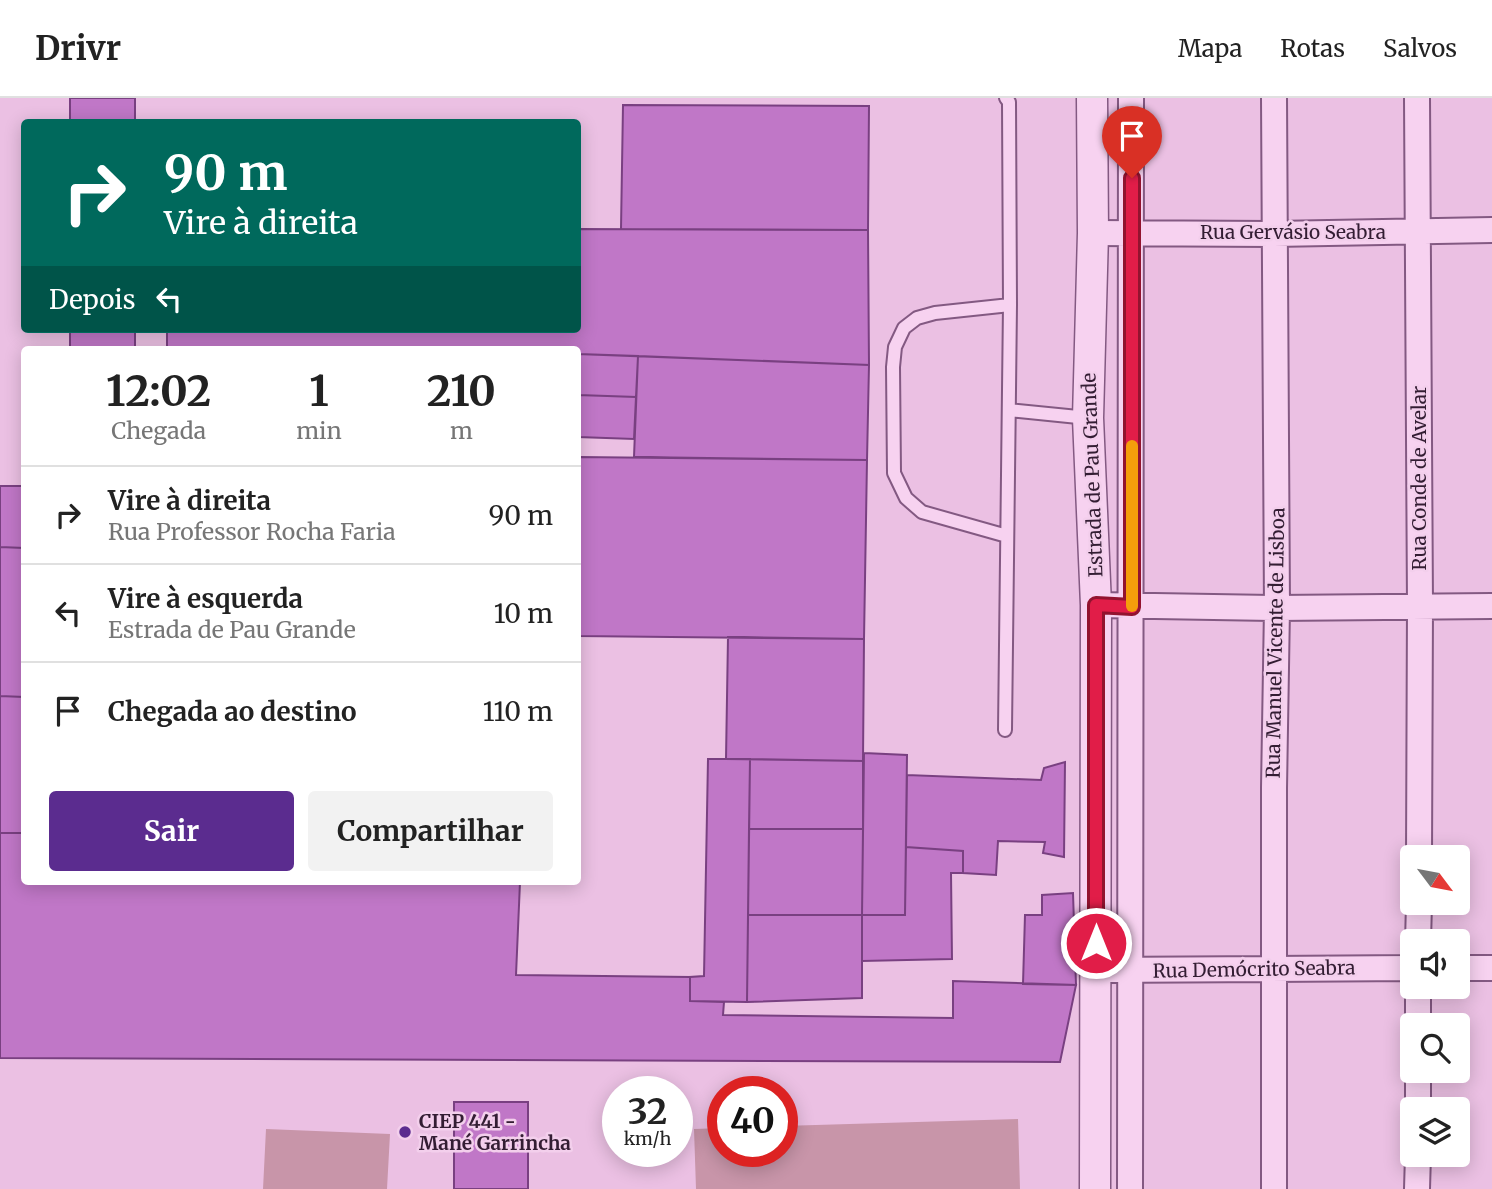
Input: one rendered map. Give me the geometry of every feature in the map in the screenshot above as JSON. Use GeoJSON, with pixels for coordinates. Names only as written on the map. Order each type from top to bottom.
{"type":"FeatureCollection","features":[{"type":"Feature","properties":{"kind":"street","name":"Estrada de Pau Grande"},"geometry":{"type":"LineString","coordinates":[[1092,98],[1093,233],[1088,418],[1096,605],[1095,1189]]}},
{"type":"Feature","properties":{"kind":"street","name":"Estrada de Pau Grande"},"geometry":{"type":"LineString","coordinates":[[1130,1189],[1131,98]]}},
{"type":"Feature","properties":{"kind":"street","name":"Rua Manuel Vicente de Lisboa"},"geometry":{"type":"LineString","coordinates":[[1273,98],[1278,608],[1273,788],[1274,1189]]}},
{"type":"Feature","properties":{"kind":"street","name":"Rua Conde de Avelar"},"geometry":{"type":"LineString","coordinates":[[1417,98],[1419,845]]}},
{"type":"Feature","properties":{"kind":"street","name":"Rua Gervásio Seabra"},"geometry":{"type":"LineString","coordinates":[[1093,233],[1274,234],[1492,230]]}},
{"type":"Feature","properties":{"kind":"street"},"geometry":{"type":"LineString","coordinates":[[1096,605],[1278,608],[1492,606]]}},
{"type":"Feature","properties":{"kind":"street","name":"Rua Demócrito Seabra"},"geometry":{"type":"LineString","coordinates":[[1096,970],[1400,968]]}},
{"type":"Feature","properties":{"kind":"street"},"geometry":{"type":"LineString","coordinates":[[1470,968],[1492,968]]}},
{"type":"Feature","properties":{"kind":"street"},"geometry":{"type":"LineString","coordinates":[[1417,1189],[1418,1167]]}},
{"type":"Feature","properties":{"kind":"lane"},"geometry":{"type":"LineString","coordinates":[[1005,730],[1010,305],[1009,102],[1006,98]]}},
{"type":"Feature","properties":{"kind":"lane"},"geometry":{"type":"LineString","coordinates":[[1007,536],[922,512],[906,498],[894,473],[893,367],[895,347],[904,328],[917,318],[935,313],[1010,305]]}},
{"type":"Feature","properties":{"kind":"lane"},"geometry":{"type":"LineString","coordinates":[[1009,410],[1088,418]]}},
{"type":"Feature","properties":{"kind":"shaded area"},"geometry":{"type":"Polygon","coordinates":[[[1018,1119],[1020,1189],[696,1189],[694,1129],[707,1129],[707,1167],[798,1167],[798,1126],[1018,1119]]]}},
{"type":"Feature","properties":{"kind":"shaded area"},"geometry":{"type":"Polygon","coordinates":[[[266,1129],[390,1134],[387,1189],[263,1189],[266,1129]]]}},
{"type":"Feature","properties":{"kind":"building"},"geometry":{"type":"Polygon","coordinates":[[[70,98],[135,98],[135,119],[70,119],[70,98]]]}},
{"type":"Feature","properties":{"kind":"building"},"geometry":{"type":"Polygon","coordinates":[[[623,105],[869,106],[868,230],[621,229],[623,105]]]}},
{"type":"Feature","properties":{"kind":"building"},"geometry":{"type":"Polygon","coordinates":[[[581,229],[868,230],[869,365],[581,354],[581,346],[167,346],[167,333],[581,333],[581,229]]]}},
{"type":"Feature","properties":{"kind":"building"},"geometry":{"type":"Polygon","coordinates":[[[70,333],[135,333],[135,346],[70,346],[70,333]]]}},
{"type":"Feature","properties":{"kind":"building"},"geometry":{"type":"Polygon","coordinates":[[[581,354],[638,356],[636,397],[581,395],[581,354]]]}},
{"type":"Feature","properties":{"kind":"building"},"geometry":{"type":"Polygon","coordinates":[[[638,356],[869,365],[867,460],[634,457],[638,356]]]}},
{"type":"Feature","properties":{"kind":"building"},"geometry":{"type":"Polygon","coordinates":[[[581,395],[636,397],[634,439],[581,437],[581,395]]]}},
{"type":"Feature","properties":{"kind":"building"},"geometry":{"type":"Polygon","coordinates":[[[581,457],[867,460],[864,639],[581,636],[581,457]]]}},
{"type":"Feature","properties":{"kind":"building"},"geometry":{"type":"Polygon","coordinates":[[[0,486],[21,486],[21,548],[0,547],[0,486]]]}},
{"type":"Feature","properties":{"kind":"building"},"geometry":{"type":"Polygon","coordinates":[[[0,547],[21,548],[21,697],[0,696],[0,547]]]}},
{"type":"Feature","properties":{"kind":"building"},"geometry":{"type":"Polygon","coordinates":[[[728,637],[864,639],[863,761],[726,759],[728,637]]]}},
{"type":"Feature","properties":{"kind":"building"},"geometry":{"type":"Polygon","coordinates":[[[0,696],[21,697],[21,833],[0,833],[0,696]]]}},
{"type":"Feature","properties":{"kind":"building"},"geometry":{"type":"Polygon","coordinates":[[[864,753],[907,755],[905,915],[862,915],[864,753]]]}},
{"type":"Feature","properties":{"kind":"building"},"geometry":{"type":"Polygon","coordinates":[[[708,759],[750,759],[747,1002],[690,1001],[690,977],[704,976],[708,759]]]}},
{"type":"Feature","properties":{"kind":"building"},"geometry":{"type":"Polygon","coordinates":[[[750,759],[863,761],[863,829],[749,829],[750,759]]]}},
{"type":"Feature","properties":{"kind":"building"},"geometry":{"type":"Polygon","coordinates":[[[1065,762],[1064,857],[1043,853],[1045,842],[998,841],[996,875],[963,873],[963,851],[906,847],[907,775],[1041,780],[1044,768],[1065,762]]]}},
{"type":"Feature","properties":{"kind":"building"},"geometry":{"type":"Polygon","coordinates":[[[749,829],[863,829],[862,915],[748,915],[749,829]]]}},
{"type":"Feature","properties":{"kind":"building"},"geometry":{"type":"Polygon","coordinates":[[[0,833],[21,833],[21,885],[520,885],[516,975],[690,977],[690,1001],[724,1002],[723,1015],[953,1018],[953,981],[1076,985],[1060,1062],[0,1058],[0,833]]]}},
{"type":"Feature","properties":{"kind":"building"},"geometry":{"type":"Polygon","coordinates":[[[906,847],[963,851],[963,873],[951,873],[952,959],[862,961],[862,915],[905,915],[906,847]]]}},
{"type":"Feature","properties":{"kind":"building"},"geometry":{"type":"Polygon","coordinates":[[[1073,893],[1076,985],[1023,984],[1025,915],[1042,915],[1042,895],[1073,893]]]}},
{"type":"Feature","properties":{"kind":"building"},"geometry":{"type":"Polygon","coordinates":[[[748,915],[862,915],[862,998],[747,1002],[748,915]]]}},
{"type":"Feature","properties":{"kind":"building"},"geometry":{"type":"Polygon","coordinates":[[[454,1102],[528,1102],[528,1189],[454,1189],[454,1102]]]}},
{"type":"Feature","properties":{"kind":"slow traffic"},"geometry":{"type":"LineString","coordinates":[[1132,446],[1132,606]]}},
{"type":"Feature","properties":{"kind":"place","name":"CIEP 441 - Mané Garrincha"},"geometry":{"type":"Point","coordinates":[405,1132]}},
{"type":"Feature","properties":{"kind":"route"},"geometry":{"type":"LineString","coordinates":[[1096,943],[1096,605],[1132,607],[1132,178]]}}]}
